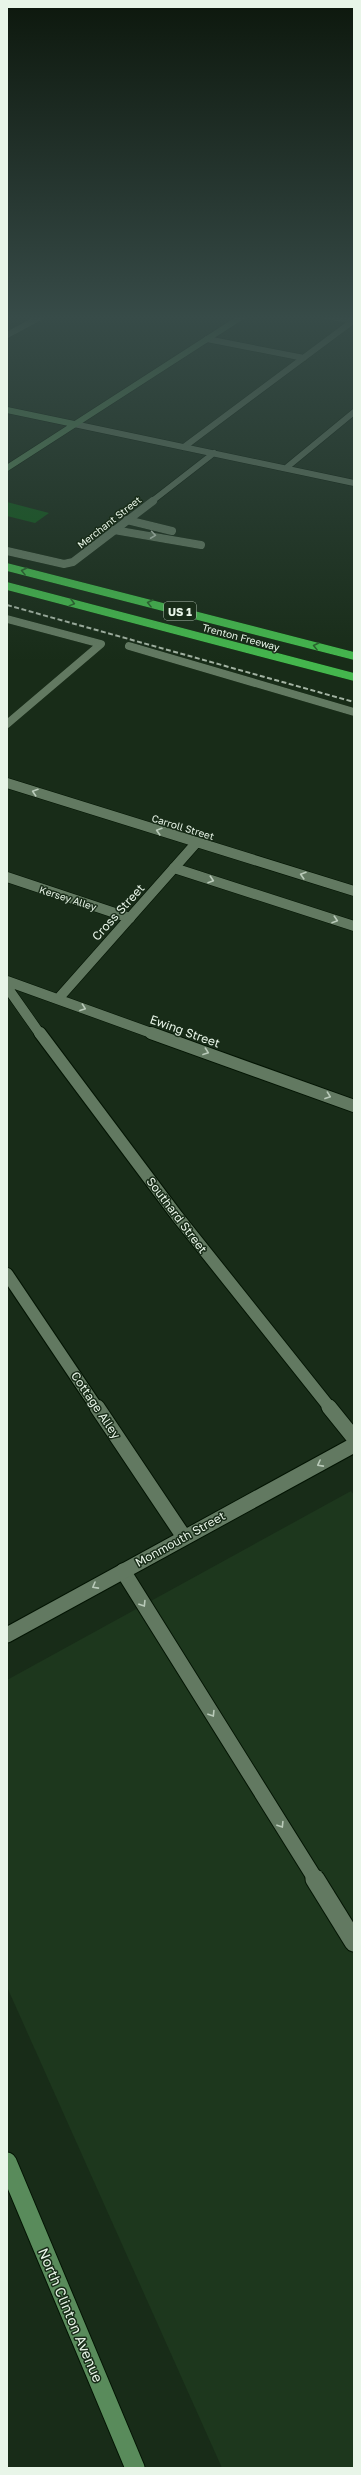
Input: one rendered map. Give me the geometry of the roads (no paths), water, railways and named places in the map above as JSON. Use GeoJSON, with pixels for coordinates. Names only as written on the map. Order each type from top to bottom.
{"type":"FeatureCollection","features":[{"type":"Feature","properties":{"kind":"highway","name":"Trenton Freeway"},"geometry":{"type":"LineString","coordinates":[[7,566],[354,656]]}},
{"type":"Feature","properties":{"kind":"highway","name":"Trenton Freeway"},"geometry":{"type":"LineString","coordinates":[[7,586],[354,677]]}},
{"type":"Feature","properties":{"kind":"street"},"geometry":{"type":"LineString","coordinates":[[7,468],[66,430]]}},
{"type":"Feature","properties":{"kind":"street"},"geometry":{"type":"LineString","coordinates":[[100,430],[354,483]]}},
{"type":"Feature","properties":{"kind":"street"},"geometry":{"type":"LineString","coordinates":[[184,447],[208,430]]}},
{"type":"Feature","properties":{"kind":"street"},"geometry":{"type":"LineString","coordinates":[[286,468],[333,430]]}},
{"type":"Feature","properties":{"kind":"street","name":"Merchant Street"},"geometry":{"type":"LineString","coordinates":[[7,550],[64,564],[73,562],[214,453]]}},
{"type":"Feature","properties":{"kind":"street"},"geometry":{"type":"LineString","coordinates":[[114,530],[204,542],[127,520]]}},
{"type":"Feature","properties":{"kind":"street"},"geometry":{"type":"LineString","coordinates":[[7,619],[101,644],[7,724]]}},
{"type":"Feature","properties":{"kind":"street"},"geometry":{"type":"LineString","coordinates":[[129,646],[354,712]]}},
{"type":"Feature","properties":{"kind":"street","name":"Carroll Street"},"geometry":{"type":"LineString","coordinates":[[7,782],[354,891]]}},
{"type":"Feature","properties":{"kind":"street","name":"Cross Street"},"geometry":{"type":"LineString","coordinates":[[58,998],[197,842]]}},
{"type":"Feature","properties":{"kind":"street"},"geometry":{"type":"LineString","coordinates":[[174,868],[354,926]]}},
{"type":"Feature","properties":{"kind":"street","name":"Kersey Alley"},"geometry":{"type":"LineString","coordinates":[[7,877],[130,918]]}},
{"type":"Feature","properties":{"kind":"street","name":"Ewing Street"},"geometry":{"type":"LineString","coordinates":[[7,981],[58,998],[354,1106]]}},
{"type":"Feature","properties":{"kind":"street","name":"Southard Street"},"geometry":{"type":"LineString","coordinates":[[7,987],[47,1046],[186,1226],[354,1438]]}},
{"type":"Feature","properties":{"kind":"street","name":"Cottage Alley"},"geometry":{"type":"LineString","coordinates":[[7,1274],[184,1537]]}},
{"type":"Feature","properties":{"kind":"street","name":"Monmouth Street"},"geometry":{"type":"LineString","coordinates":[[7,1635],[354,1445]]}},
{"type":"Feature","properties":{"kind":"street"},"geometry":{"type":"LineString","coordinates":[[122,1571],[354,1942]]}},
{"type":"Feature","properties":{"kind":"street","name":"North Clinton Avenue"},"geometry":{"type":"LineString","coordinates":[[7,2162],[135,2468]]}},
{"type":"Feature","properties":{"kind":"railway"},"geometry":{"type":"LineString","coordinates":[[7,605],[354,702]]}}]}
